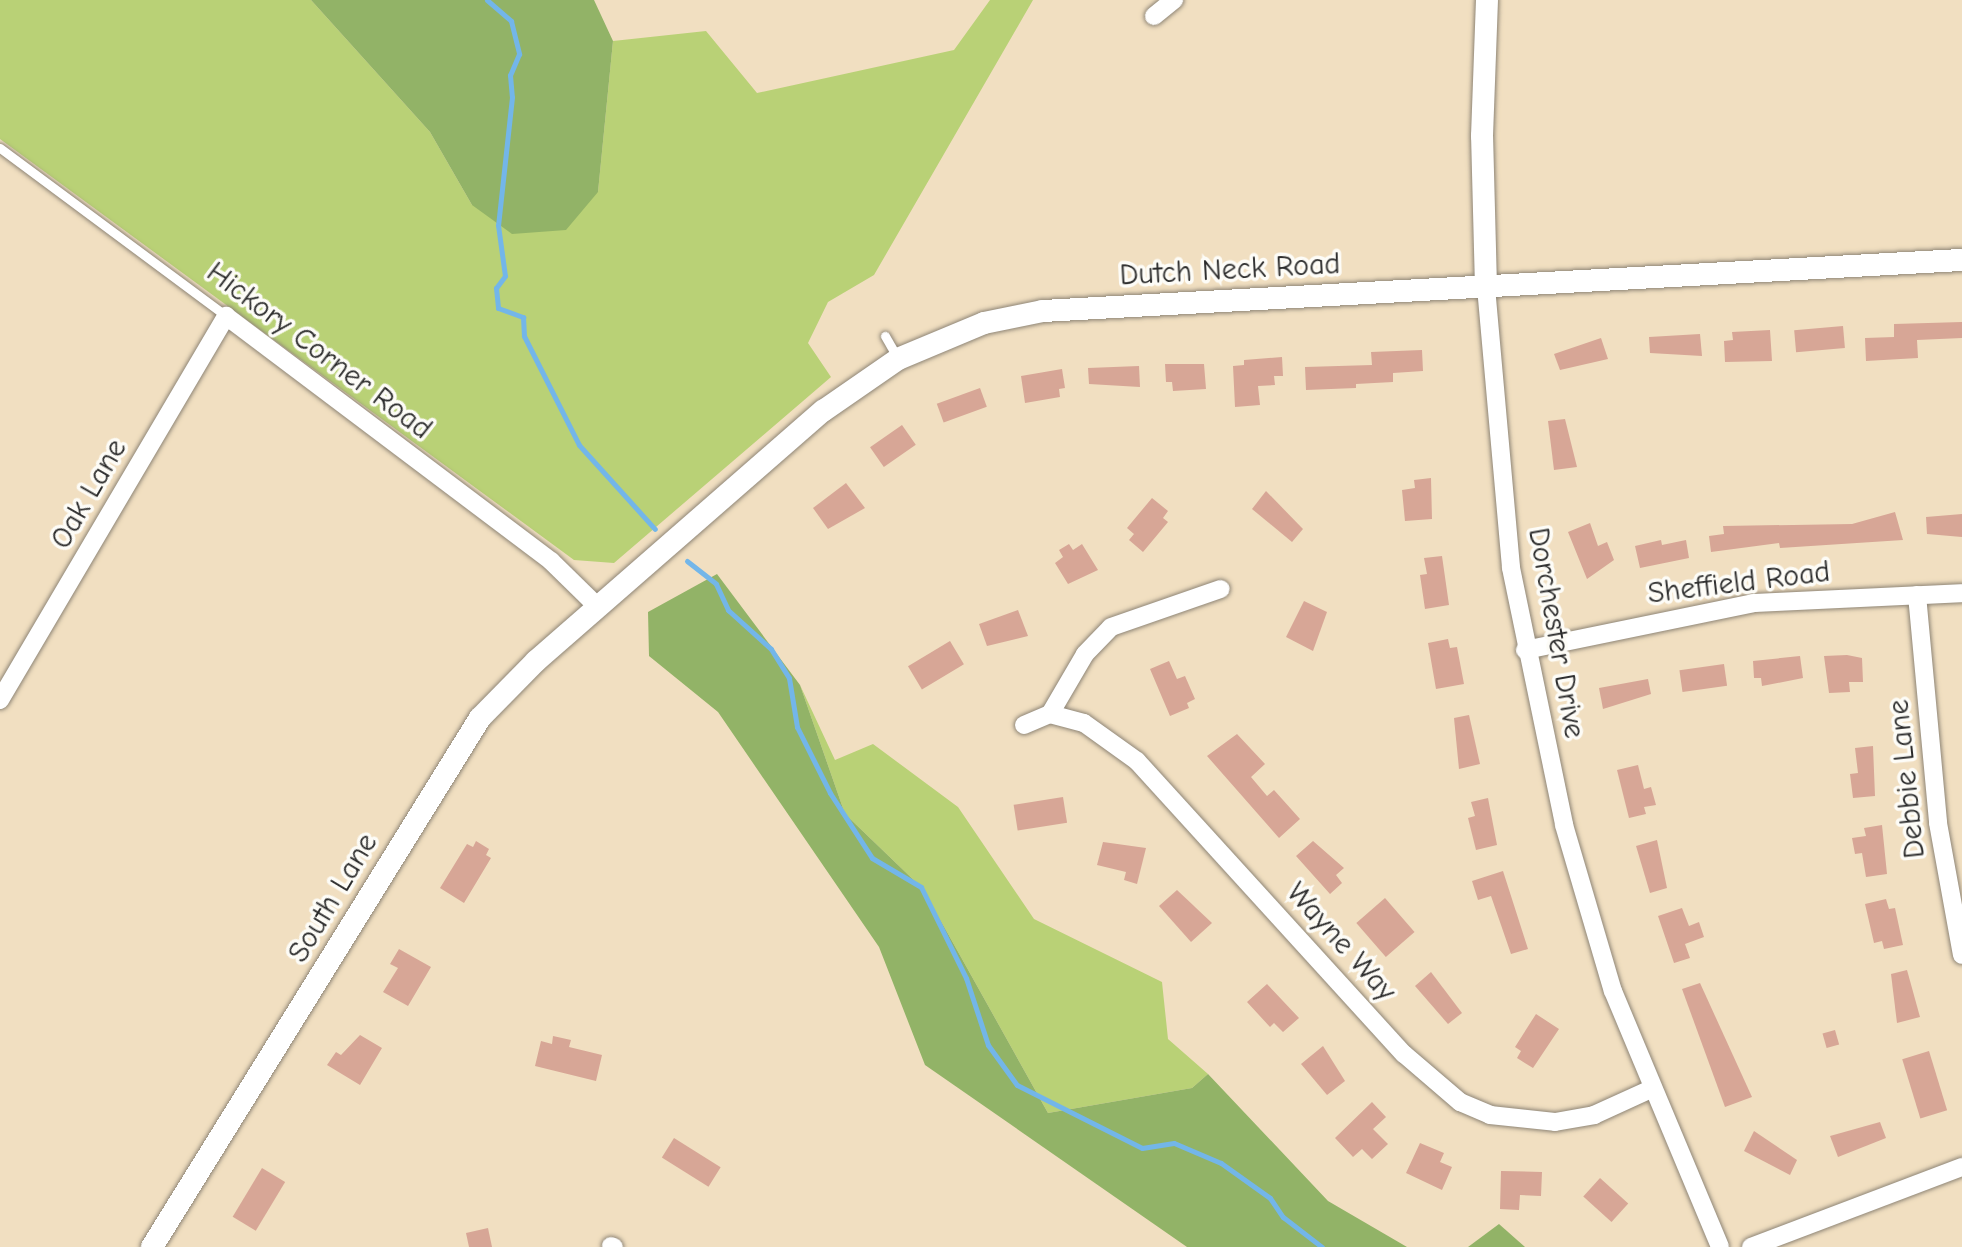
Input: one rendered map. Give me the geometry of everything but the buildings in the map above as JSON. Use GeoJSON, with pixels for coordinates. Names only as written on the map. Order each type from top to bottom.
{"type":"FeatureCollection","features":[{"type":"Feature","properties":{"kind":"street"},"geometry":{"type":"LineString","coordinates":[[1154,16],[1174,0]]}},
{"type":"Feature","properties":{"kind":"street","name":"Dorchester Drive"},"geometry":{"type":"LineString","coordinates":[[1487,0],[1482,136],[1486,287],[1500,481],[1525,650],[1587,909],[1651,1089],[1720,1247]]}},
{"type":"Feature","properties":{"kind":"street","name":"Dutch Neck Road"},"geometry":{"type":"LineString","coordinates":[[598,607],[823,411],[898,359],[984,323],[1043,311],[1962,260]]}},
{"type":"Feature","properties":{"kind":"street","name":"Hickory Corner Road"},"geometry":{"type":"LineString","coordinates":[[226,316],[551,561],[598,607]]}},
{"type":"Feature","properties":{"kind":"street","name":"Oak Lane"},"geometry":{"type":"LineString","coordinates":[[0,700],[226,316]]}},
{"type":"Feature","properties":{"kind":"street"},"geometry":{"type":"LineString","coordinates":[[1024,725],[1050,714],[1085,654],[1111,627],[1221,589]]}},
{"type":"Feature","properties":{"kind":"street","name":"Sheffield Road"},"geometry":{"type":"LineString","coordinates":[[1525,650],[1692,612],[1962,593]]}},
{"type":"Feature","properties":{"kind":"street","name":"Debbie Lane"},"geometry":{"type":"LineString","coordinates":[[1917,595],[1938,823],[1962,955]]}},
{"type":"Feature","properties":{"kind":"street","name":"South Lane"},"geometry":{"type":"LineString","coordinates":[[152,1247],[454,754],[505,690],[598,607]]}},
{"type":"Feature","properties":{"kind":"street","name":"Wayne Way"},"geometry":{"type":"LineString","coordinates":[[1050,714],[1092,727],[1137,761],[1404,1054],[1460,1102],[1490,1115],[1555,1122],[1605,1111],[1651,1089]]}},
{"type":"Feature","properties":{"kind":"street"},"geometry":{"type":"LineString","coordinates":[[1751,1247],[1962,1167]]}},
{"type":"Feature","properties":{"kind":"lane","name":"Hickory Corner Road"},"geometry":{"type":"LineString","coordinates":[[0,148],[226,316]]}},
{"type":"Feature","properties":{"kind":"lane"},"geometry":{"type":"LineString","coordinates":[[885,336],[898,359]]}},
{"type":"Feature","properties":{"kind":"green space"},"geometry":{"type":"Polygon","coordinates":[[[0,0],[311,0],[430,132],[472,205],[598,192],[613,41],[706,31],[757,93],[954,50],[990,0],[1033,0],[874,275],[828,302],[808,343],[831,377],[614,563],[574,560],[0,139],[0,0]]]}},
{"type":"Feature","properties":{"kind":"green space"},"geometry":{"type":"Polygon","coordinates":[[[311,0],[594,0],[613,41],[598,192],[566,230],[512,234],[472,205],[430,132],[311,0]]]}},
{"type":"Feature","properties":{"kind":"green space"},"geometry":{"type":"Polygon","coordinates":[[[717,574],[800,685],[845,814],[923,889],[1048,1113],[1192,1088],[1208,1074],[1328,1201],[1407,1247],[1187,1247],[925,1065],[879,947],[718,712],[649,656],[648,612],[717,574]]]}},
{"type":"Feature","properties":{"kind":"green space"},"geometry":{"type":"Polygon","coordinates":[[[800,685],[835,760],[873,744],[958,807],[1034,919],[1162,982],[1168,1039],[1208,1074],[1192,1088],[1048,1113],[923,889],[845,814],[800,685]]]}},
{"type":"Feature","properties":{"kind":"green space"},"geometry":{"type":"Polygon","coordinates":[[[1499,1224],[1525,1247],[1468,1247],[1499,1224]]]}},
{"type":"Feature","properties":{"kind":"waterway"},"geometry":{"type":"LineString","coordinates":[[487,0],[511,21],[519,54],[510,75],[512,97],[498,225],[505,276],[496,288],[498,308],[523,317],[524,336],[579,445],[655,529]]}},
{"type":"Feature","properties":{"kind":"waterway"},"geometry":{"type":"LineString","coordinates":[[687,561],[716,584],[728,610],[771,649],[789,678],[797,727],[830,793],[872,858],[921,887],[966,978],[988,1045],[1017,1085],[1142,1148],[1174,1143],[1221,1163],[1270,1198],[1283,1217],[1322,1247]]}}]}
